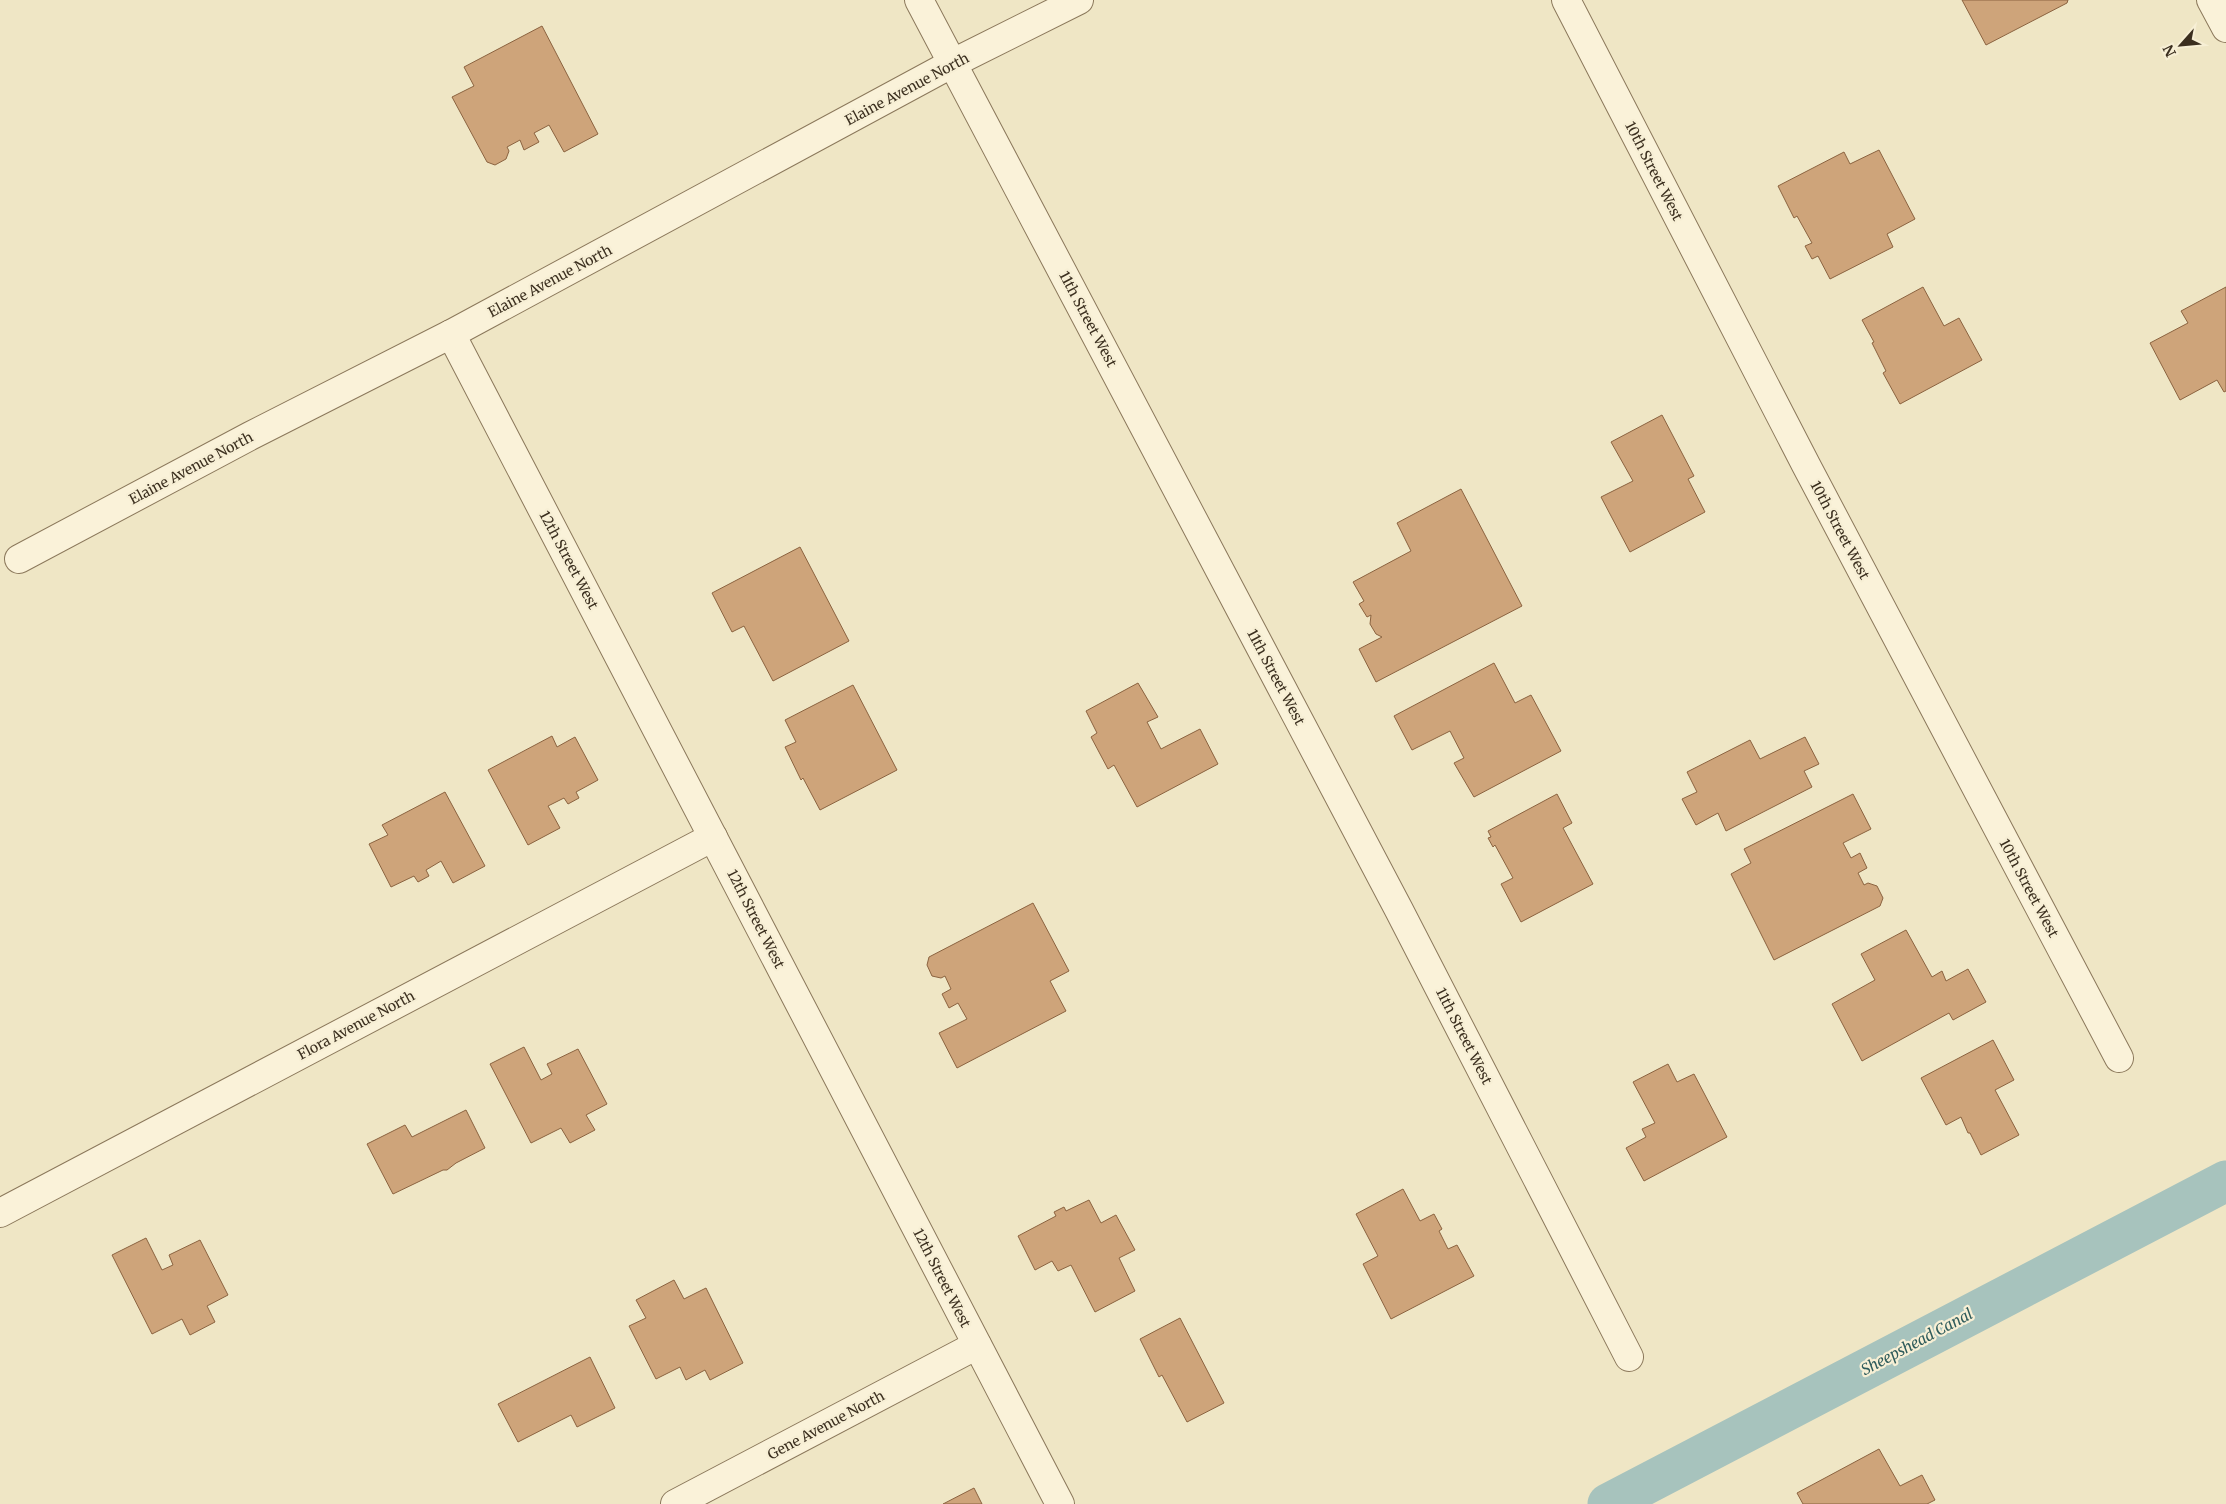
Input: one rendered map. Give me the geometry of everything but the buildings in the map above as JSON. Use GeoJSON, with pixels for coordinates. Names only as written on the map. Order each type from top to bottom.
{"type":"FeatureCollection","features":[{"type":"Feature","properties":{"kind":"street","name":"11th Street West"},"geometry":{"type":"LineString","coordinates":[[920,0],[1399,910],[1629,1357]]}},
{"type":"Feature","properties":{"kind":"street","name":"Elaine Avenue North"},"geometry":{"type":"LineString","coordinates":[[19,559],[250,436],[451,334],[953,63],[1079,0]]}},
{"type":"Feature","properties":{"kind":"street","name":"10th Street West"},"geometry":{"type":"LineString","coordinates":[[1566,0],[1806,466],[2119,1058]]}},
{"type":"Feature","properties":{"kind":"street"},"geometry":{"type":"LineString","coordinates":[[2211,0],[2226,28]]}},
{"type":"Feature","properties":{"kind":"street","name":"12th Street West"},"geometry":{"type":"LineString","coordinates":[[451,334],[1060,1504]]}},
{"type":"Feature","properties":{"kind":"street","name":"Flora Avenue North"},"geometry":{"type":"LineString","coordinates":[[0,1213],[713,837]]}},
{"type":"Feature","properties":{"kind":"street","name":"Gene Avenue North"},"geometry":{"type":"LineString","coordinates":[[675,1504],[977,1345]]}},
{"type":"Feature","properties":{"kind":"waterway","name":"Sheepshead Canal"},"geometry":{"type":"LineString","coordinates":[[1608,1504],[2226,1181]]}}]}
